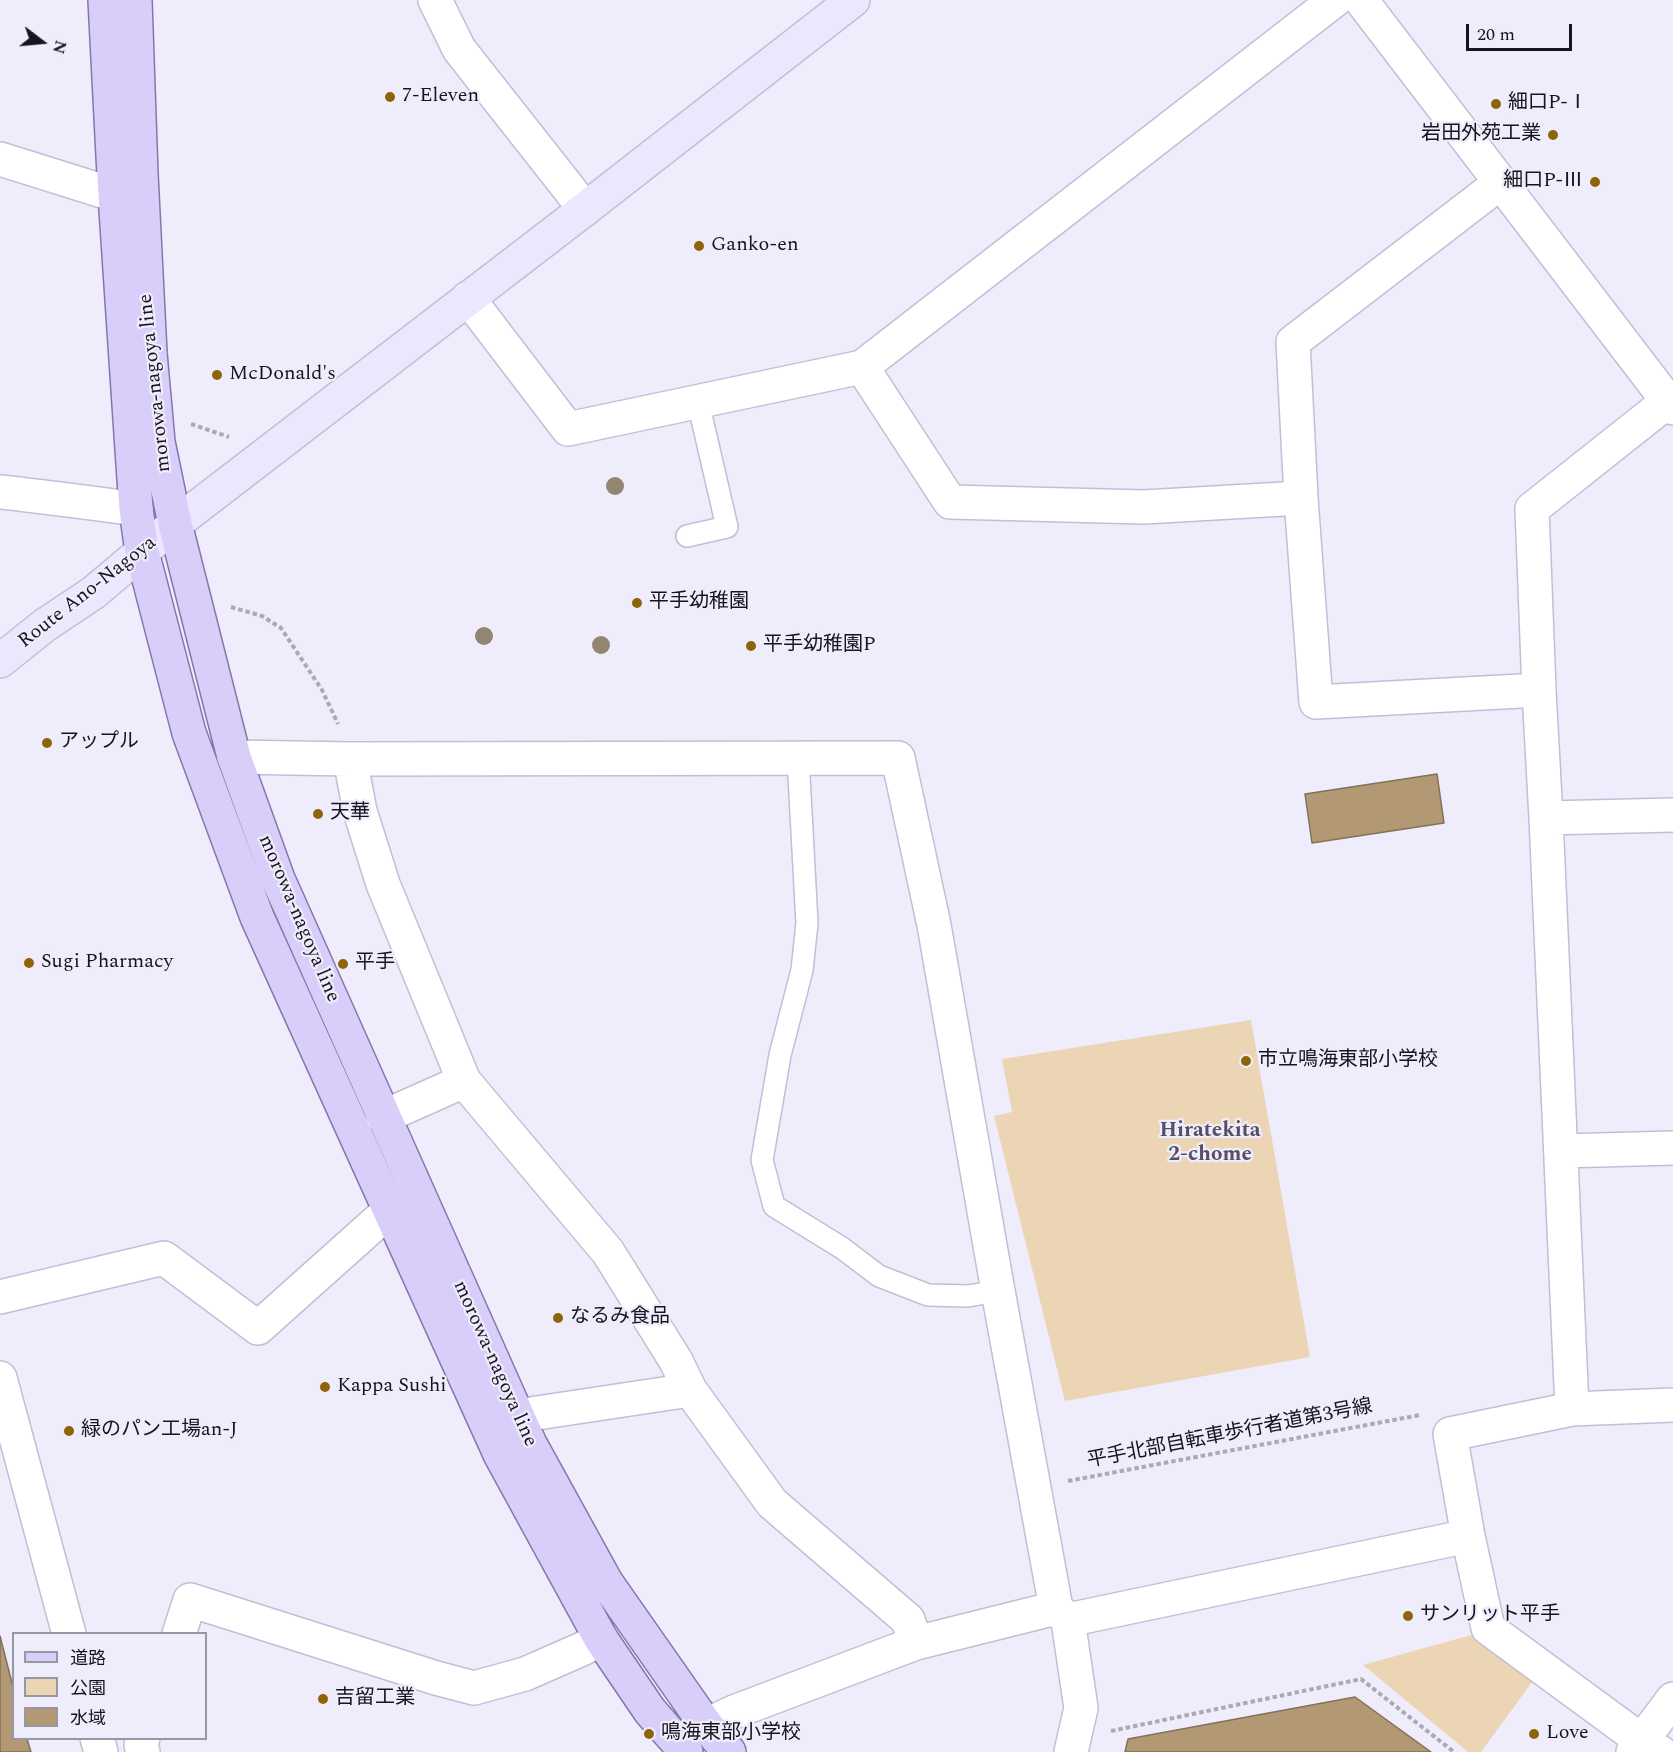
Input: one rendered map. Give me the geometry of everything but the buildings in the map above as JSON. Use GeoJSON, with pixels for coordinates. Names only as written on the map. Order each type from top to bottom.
{"type":"FeatureCollection","features":[{"type":"Feature","properties":{"kind":"main road","name":"morowa-nagoya line"},"geometry":{"type":"LineString","coordinates":[[105,0],[115,195],[136,509],[142,552],[189,733],[257,917],[500,1454],[601,1639],[650,1711],[686,1752]]}},
{"type":"Feature","properties":{"kind":"main road","name":"morowa-nagoya line"},"geometry":{"type":"LineString","coordinates":[[135,0],[150,353],[158,442],[175,524],[234,757],[278,879],[530,1444],[606,1582],[706,1725],[729,1752]]}},
{"type":"Feature","properties":{"kind":"street"},"geometry":{"type":"LineString","coordinates":[[435,0],[459,49],[585,209]]}},
{"type":"Feature","properties":{"kind":"street","name":"Route Ano-Nagoya"},"geometry":{"type":"LineString","coordinates":[[0,661],[45,625],[93,593],[175,524],[853,0]]}},
{"type":"Feature","properties":{"kind":"street"},"geometry":{"type":"LineString","coordinates":[[468,298],[568,429],[862,367],[1335,0]]}},
{"type":"Feature","properties":{"kind":"street"},"geometry":{"type":"LineString","coordinates":[[1361,0],[1670,405],[1532,508],[1572,1408]]}},
{"type":"Feature","properties":{"kind":"street"},"geometry":{"type":"LineString","coordinates":[[0,159],[115,195]]}},
{"type":"Feature","properties":{"kind":"street"},"geometry":{"type":"LineString","coordinates":[[1500,183],[1293,342],[1301,498],[1316,702],[1539,690]]}},
{"type":"Feature","properties":{"kind":"street"},"geometry":{"type":"LineString","coordinates":[[862,367],[950,502],[1144,507],[1301,498]]}},
{"type":"Feature","properties":{"kind":"street"},"geometry":{"type":"LineString","coordinates":[[0,492],[136,509]]}},
{"type":"Feature","properties":{"kind":"street"},"geometry":{"type":"LineString","coordinates":[[234,757],[350,759],[898,758],[934,925],[998,1291],[1035,1487],[1081,1708],[1071,1752]]}},
{"type":"Feature","properties":{"kind":"street"},"geometry":{"type":"LineString","coordinates":[[350,759],[360,811],[383,884],[464,1081],[608,1252],[676,1361],[690,1390],[772,1503],[908,1620],[916,1643]]}},
{"type":"Feature","properties":{"kind":"street"},"geometry":{"type":"LineString","coordinates":[[1546,818],[1673,815]]}},
{"type":"Feature","properties":{"kind":"street"},"geometry":{"type":"LineString","coordinates":[[383,1117],[464,1081]]}},
{"type":"Feature","properties":{"kind":"street"},"geometry":{"type":"LineString","coordinates":[[1561,1151],[1673,1148]]}},
{"type":"Feature","properties":{"kind":"street"},"geometry":{"type":"LineString","coordinates":[[0,1298],[164,1258],[258,1328],[390,1210]]}},
{"type":"Feature","properties":{"kind":"street"},"geometry":{"type":"LineString","coordinates":[[0,1378],[68,1632]]}},
{"type":"Feature","properties":{"kind":"street"},"geometry":{"type":"LineString","coordinates":[[517,1416],[690,1390]]}},
{"type":"Feature","properties":{"kind":"street"},"geometry":{"type":"LineString","coordinates":[[1673,1404],[1572,1408],[1450,1434],[1468,1536],[1488,1628],[1645,1748],[1673,1699]]}},
{"type":"Feature","properties":{"kind":"street"},"geometry":{"type":"LineString","coordinates":[[706,1725],[734,1712],[916,1643],[1468,1536]]}},
{"type":"Feature","properties":{"kind":"street"},"geometry":{"type":"LineString","coordinates":[[180,1632],[190,1600],[474,1688],[525,1674],[601,1639]]}},
{"type":"Feature","properties":{"kind":"lane"},"geometry":{"type":"LineString","coordinates":[[687,536],[728,527],[698,402]]}},
{"type":"Feature","properties":{"kind":"lane"},"geometry":{"type":"LineString","coordinates":[[798,758],[807,923],[802,970],[780,1055],[762,1160],[774,1206],[842,1248],[879,1276],[928,1295],[968,1296],[998,1291]]}},
{"type":"Feature","properties":{"kind":"path"},"geometry":{"type":"LineString","coordinates":[[190,424],[233,439]]}},
{"type":"Feature","properties":{"kind":"path"},"geometry":{"type":"LineString","coordinates":[[229,607],[262,616],[281,628],[322,690],[344,737],[350,759]]}},
{"type":"Feature","properties":{"kind":"path","name":"平手北部自転車歩行者道第3号線"},"geometry":{"type":"LineString","coordinates":[[1035,1487],[1430,1413]]}},
{"type":"Feature","properties":{"kind":"path"},"geometry":{"type":"LineString","coordinates":[[1109,1741],[1111,1730],[1361,1679],[1454,1752]]}},
{"type":"Feature","properties":{"kind":"green space"},"geometry":{"type":"Polygon","coordinates":[[[1251,1020],[1310,1357],[1065,1401],[994,1116],[1012,1112],[1002,1059],[1251,1020]]]}},
{"type":"Feature","properties":{"kind":"green space"},"geometry":{"type":"Polygon","coordinates":[[[1475,1634],[1535,1678],[1481,1752],[1468,1752],[1363,1665],[1475,1634]]]}},
{"type":"Feature","properties":{"kind":"water"},"geometry":{"type":"Polygon","coordinates":[[[1437,774],[1444,823],[1312,843],[1305,794],[1437,774]]]}},
{"type":"Feature","properties":{"kind":"water"},"geometry":{"type":"Polygon","coordinates":[[[0,1636],[12,1683],[12,1740],[27,1740],[31,1752],[0,1752],[0,1636]]]}},
{"type":"Feature","properties":{"kind":"water"},"geometry":{"type":"Polygon","coordinates":[[[1355,1697],[1431,1752],[1125,1752],[1128,1739],[1355,1697]]]}},
{"type":"Feature","properties":{"kind":"place","name":"7-Eleven"},"geometry":{"type":"Point","coordinates":[390,97]}},
{"type":"Feature","properties":{"kind":"place","name":"細口P-Ⅰ"},"geometry":{"type":"Point","coordinates":[1496,104]}},
{"type":"Feature","properties":{"kind":"place","name":"岩田外苑工業"},"geometry":{"type":"Point","coordinates":[1553,135]}},
{"type":"Feature","properties":{"kind":"place","name":"細口P-Ⅲ"},"geometry":{"type":"Point","coordinates":[1595,182]}},
{"type":"Feature","properties":{"kind":"place","name":"Ganko-en"},"geometry":{"type":"Point","coordinates":[699,246]}},
{"type":"Feature","properties":{"kind":"place","name":"McDonald's"},"geometry":{"type":"Point","coordinates":[217,375]}},
{"type":"Feature","properties":{"kind":"place","name":"平手幼稚園"},"geometry":{"type":"Point","coordinates":[637,603]}},
{"type":"Feature","properties":{"kind":"place","name":"平手幼稚園P"},"geometry":{"type":"Point","coordinates":[751,646]}},
{"type":"Feature","properties":{"kind":"place","name":"アップル"},"geometry":{"type":"Point","coordinates":[47,743]}},
{"type":"Feature","properties":{"kind":"place","name":"天華"},"geometry":{"type":"Point","coordinates":[318,814]}},
{"type":"Feature","properties":{"kind":"place","name":"Sugi Pharmacy"},"geometry":{"type":"Point","coordinates":[29,963]}},
{"type":"Feature","properties":{"kind":"place","name":"平手"},"geometry":{"type":"Point","coordinates":[343,964]}},
{"type":"Feature","properties":{"kind":"place","name":"市立鳴海東部小学校"},"geometry":{"type":"Point","coordinates":[1246,1061]}},
{"type":"Feature","properties":{"kind":"place","name":"なるみ食品"},"geometry":{"type":"Point","coordinates":[558,1318]}},
{"type":"Feature","properties":{"kind":"place","name":"Kappa Sushi"},"geometry":{"type":"Point","coordinates":[325,1387]}},
{"type":"Feature","properties":{"kind":"place","name":"緑のパン工場an-J"},"geometry":{"type":"Point","coordinates":[69,1431]}},
{"type":"Feature","properties":{"kind":"place","name":"サンリット平手"},"geometry":{"type":"Point","coordinates":[1408,1616]}},
{"type":"Feature","properties":{"kind":"place","name":"吉留工業"},"geometry":{"type":"Point","coordinates":[323,1699]}},
{"type":"Feature","properties":{"kind":"place","name":"鳴海東部小学校"},"geometry":{"type":"Point","coordinates":[649,1734]}},
{"type":"Feature","properties":{"kind":"place","name":"Love"},"geometry":{"type":"Point","coordinates":[1534,1734]}},
{"type":"Feature","properties":{"kind":"district","name":"Hiratekita 2-chome"},"geometry":{"type":"Point","coordinates":[1210,1144]}}]}
